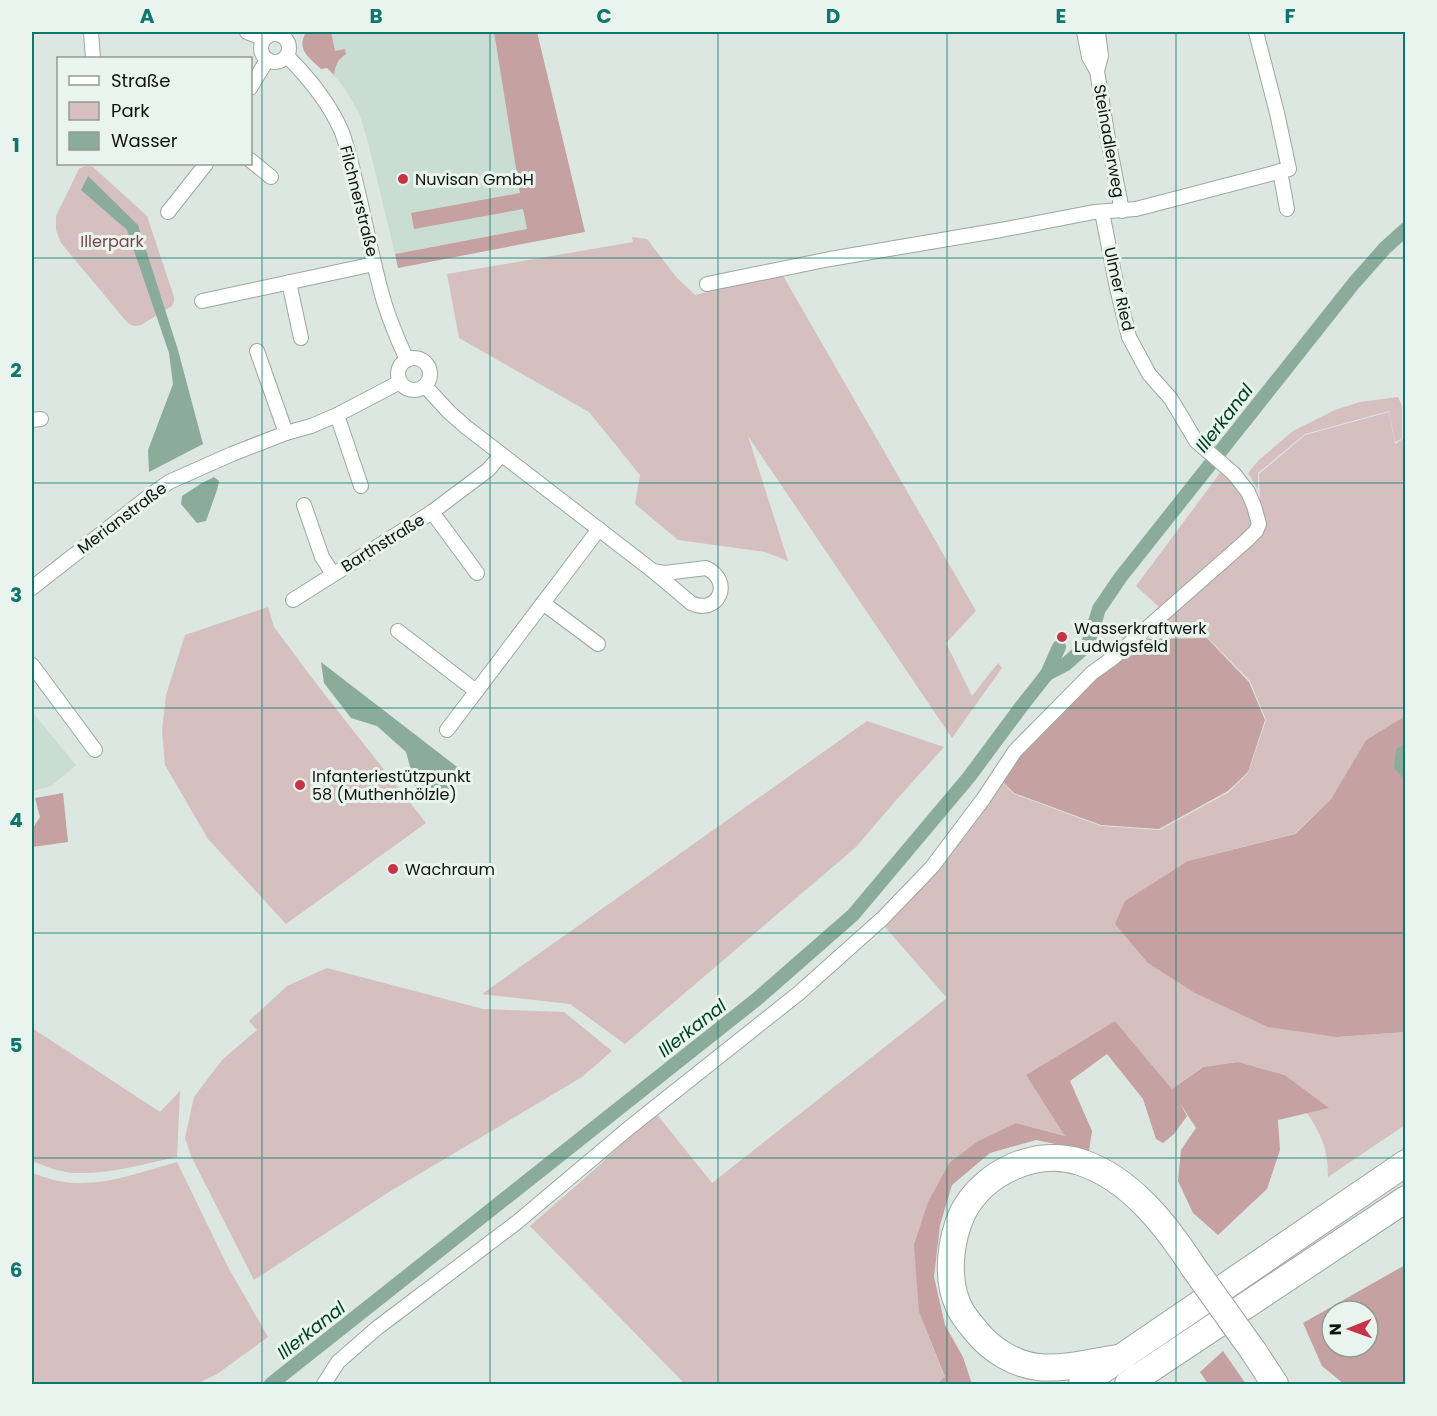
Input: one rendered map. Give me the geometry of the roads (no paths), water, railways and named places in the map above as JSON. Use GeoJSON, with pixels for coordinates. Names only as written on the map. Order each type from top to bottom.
{"type":"FeatureCollection","features":[{"type":"Feature","properties":{"kind":"highway"},"geometry":{"type":"LineString","coordinates":[[1124,1357],[1055,1368],[1036,1367],[998,1353],[983,1340],[959,1306],[951,1274],[956,1233],[964,1212],[990,1180],[1026,1162],[1043,1158],[1078,1161],[1110,1176],[1157,1217],[1174,1237],[1275,1384]]}},
{"type":"Feature","properties":{"kind":"highway"},"geometry":{"type":"LineString","coordinates":[[1082,1384],[1406,1163]]}},
{"type":"Feature","properties":{"kind":"highway"},"geometry":{"type":"LineString","coordinates":[[1128,1384],[1406,1199]]}},
{"type":"Feature","properties":{"kind":"street"},"geometry":{"type":"LineString","coordinates":[[91,32],[93,57]]}},
{"type":"Feature","properties":{"kind":"street"},"geometry":{"type":"LineString","coordinates":[[247,32],[264,39]]}},
{"type":"Feature","properties":{"kind":"street","name":"Steinadlerweg"},"geometry":{"type":"LineString","coordinates":[[1084,32],[1089,57],[1097,71],[1122,211]]}},
{"type":"Feature","properties":{"kind":"street","name":"Steinadlerweg"},"geometry":{"type":"LineString","coordinates":[[1097,71],[1101,56],[1098,32]]}},
{"type":"Feature","properties":{"kind":"street"},"geometry":{"type":"LineString","coordinates":[[707,284],[830,259],[1102,212],[1146,207],[1289,169],[1256,32]]}},
{"type":"Feature","properties":{"kind":"street"},"geometry":{"type":"LineString","coordinates":[[271,34],[285,34],[288,52],[284,59],[275,62],[267,60],[261,52],[264,39],[271,34]]}},
{"type":"Feature","properties":{"kind":"street","name":"Filchnerstraße"},"geometry":{"type":"LineString","coordinates":[[286,56],[315,86],[341,131],[354,173],[385,306],[407,360]]}},
{"type":"Feature","properties":{"kind":"street"},"geometry":{"type":"LineString","coordinates":[[252,85],[267,60]]}},
{"type":"Feature","properties":{"kind":"street"},"geometry":{"type":"LineString","coordinates":[[252,162],[271,177]]}},
{"type":"Feature","properties":{"kind":"street"},"geometry":{"type":"LineString","coordinates":[[168,212],[205,165]]}},
{"type":"Feature","properties":{"kind":"street"},"geometry":{"type":"LineString","coordinates":[[1280,171],[1287,209]]}},
{"type":"Feature","properties":{"kind":"street","name":"Ulmer Ried"},"geometry":{"type":"LineString","coordinates":[[324,1384],[338,1362],[377,1328],[516,1223],[629,1128],[799,993],[883,918],[932,867],[984,798],[1015,751],[1092,673],[1147,629],[1256,531],[1259,524],[1248,492],[1228,468],[1199,444],[1171,399],[1152,378],[1129,337],[1102,212]]}},
{"type":"Feature","properties":{"kind":"street"},"geometry":{"type":"LineString","coordinates":[[202,301],[374,264]]}},
{"type":"Feature","properties":{"kind":"street"},"geometry":{"type":"LineString","coordinates":[[289,282],[301,338]]}},
{"type":"Feature","properties":{"kind":"street"},"geometry":{"type":"LineString","coordinates":[[257,351],[286,434]]}},
{"type":"Feature","properties":{"kind":"street"},"geometry":{"type":"LineString","coordinates":[[417,359],[426,364],[430,374],[425,386],[418,390],[408,389],[400,382],[398,372],[407,360],[417,359]]}},
{"type":"Feature","properties":{"kind":"street","name":"Merianstraße"},"geometry":{"type":"LineString","coordinates":[[32,588],[169,482],[232,454],[337,415],[400,382]]}},
{"type":"Feature","properties":{"kind":"street"},"geometry":{"type":"LineString","coordinates":[[425,386],[457,420],[691,603],[696,606],[708,605],[714,602],[720,592],[720,580],[706,568],[665,573],[653,571]]}},
{"type":"Feature","properties":{"kind":"street"},"geometry":{"type":"LineString","coordinates":[[337,415],[361,486]]}},
{"type":"Feature","properties":{"kind":"street","name":"Barthstraße"},"geometry":{"type":"LineString","coordinates":[[293,600],[432,512],[488,470],[501,455]]}},
{"type":"Feature","properties":{"kind":"street","name":"Barthstraße"},"geometry":{"type":"LineString","coordinates":[[304,504],[322,558],[333,574]]}},
{"type":"Feature","properties":{"kind":"street","name":"Barthstraße"},"geometry":{"type":"LineString","coordinates":[[432,512],[477,573]]}},
{"type":"Feature","properties":{"kind":"street"},"geometry":{"type":"LineString","coordinates":[[447,730],[599,529]]}},
{"type":"Feature","properties":{"kind":"street"},"geometry":{"type":"LineString","coordinates":[[543,603],[598,644]]}},
{"type":"Feature","properties":{"kind":"street"},"geometry":{"type":"LineString","coordinates":[[398,631],[476,691]]}},
{"type":"Feature","properties":{"kind":"street"},"geometry":{"type":"LineString","coordinates":[[32,665],[95,750]]}},
{"type":"Feature","properties":{"kind":"water"},"geometry":{"type":"Polygon","coordinates":[[[88,176],[138,225],[178,350],[203,444],[149,472],[148,450],[173,384],[169,353],[127,230],[81,190],[88,176]]]}},
{"type":"Feature","properties":{"kind":"water"},"geometry":{"type":"Polygon","coordinates":[[[214,477],[219,481],[206,521],[197,523],[181,504],[182,496],[214,477]]]}},
{"type":"Feature","properties":{"kind":"water"},"geometry":{"type":"Polygon","coordinates":[[[321,662],[465,773],[449,789],[433,797],[417,792],[406,752],[377,726],[351,718],[324,683],[321,662]]]}},
{"type":"Feature","properties":{"kind":"water"},"geometry":{"type":"Polygon","coordinates":[[[1405,744],[1405,780],[1394,768],[1396,749],[1405,744]]]}},
{"type":"Feature","properties":{"kind":"waterway","name":"Illerkanal"},"geometry":{"type":"LineString","coordinates":[[1089,641],[1099,609],[1120,578],[1354,283],[1385,248],[1406,229]]}},
{"type":"Feature","properties":{"kind":"waterway"},"geometry":{"type":"LineString","coordinates":[[1047,674],[1059,647]]}},
{"type":"Feature","properties":{"kind":"waterway","name":"Illerkanal"},"geometry":{"type":"LineString","coordinates":[[271,1384],[757,999],[853,915],[969,777],[1047,674],[1066,664],[1084,648]]}},
{"type":"Feature","properties":{"kind":"place","name":"Nuvisan GmbH"},"geometry":{"type":"Point","coordinates":[403,179]}},
{"type":"Feature","properties":{"kind":"place","name":"Wasserkraftwerk Ludwigsfeld"},"geometry":{"type":"Point","coordinates":[1062,637]}},
{"type":"Feature","properties":{"kind":"place","name":"Infanteriestützpunkt 58 (Muthenhölzle)"},"geometry":{"type":"Point","coordinates":[300,785]}},
{"type":"Feature","properties":{"kind":"place","name":"Wachraum"},"geometry":{"type":"Point","coordinates":[393,869]}},
{"type":"Feature","properties":{"kind":"park label","name":"Illerpark"},"geometry":{"type":"Point","coordinates":[112,241]}}]}
